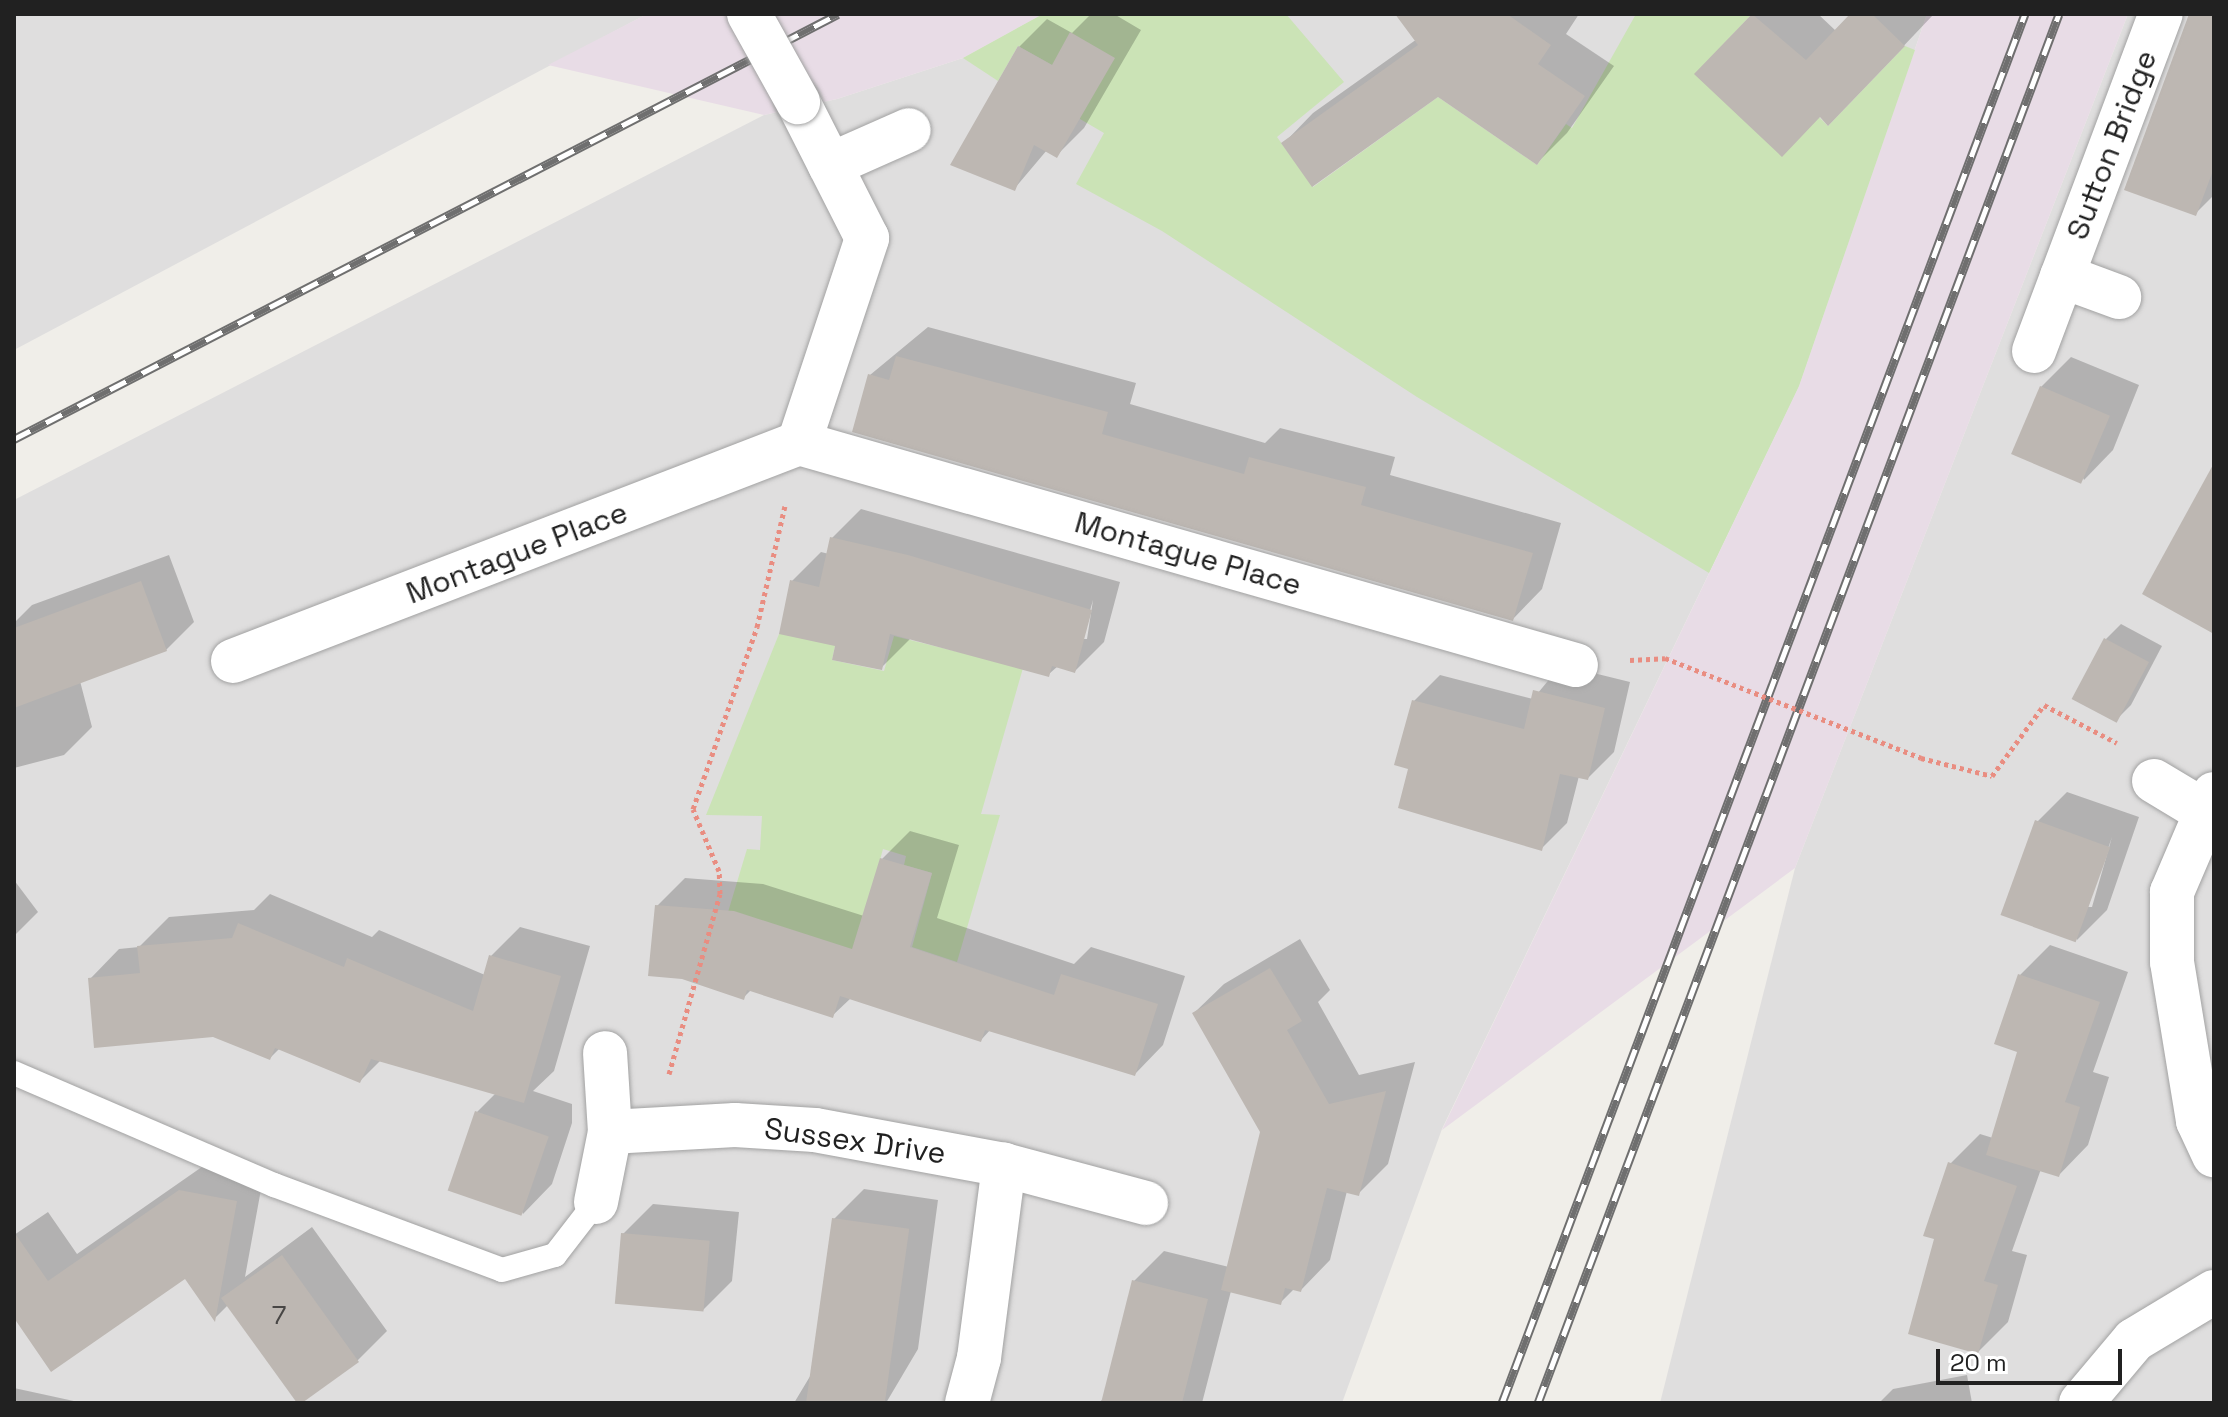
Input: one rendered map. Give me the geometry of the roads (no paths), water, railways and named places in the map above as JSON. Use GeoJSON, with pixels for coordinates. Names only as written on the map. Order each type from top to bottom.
{"type":"FeatureCollection","features":[{"type":"Feature","properties":{"kind":"street"},"geometry":{"type":"LineString","coordinates":[[749,14],[867,238],[799,443]]}},
{"type":"Feature","properties":{"kind":"street","name":"Sutton Bridge"},"geometry":{"type":"LineString","coordinates":[[2034,351],[2161,14]]}},
{"type":"Feature","properties":{"kind":"street"},"geometry":{"type":"LineString","coordinates":[[830,165],[909,130]]}},
{"type":"Feature","properties":{"kind":"street","name":"Sutton Bridge"},"geometry":{"type":"LineString","coordinates":[[2062,276],[2119,297]]}},
{"type":"Feature","properties":{"kind":"street","name":"Montague Place"},"geometry":{"type":"LineString","coordinates":[[233,661],[799,443],[1576,665]]}},
{"type":"Feature","properties":{"kind":"street"},"geometry":{"type":"LineString","coordinates":[[2154,781],[2209,802],[2172,892],[2172,962],[2198,1121],[2214,1155]]}},
{"type":"Feature","properties":{"kind":"street"},"geometry":{"type":"LineString","coordinates":[[596,1202],[610,1132],[605,1053]]}},
{"type":"Feature","properties":{"kind":"street","name":"Sussex Drive"},"geometry":{"type":"LineString","coordinates":[[610,1132],[654,1128],[815,1130],[1004,1165],[1146,1203]]}},
{"type":"Feature","properties":{"kind":"street"},"geometry":{"type":"LineString","coordinates":[[967,1403],[979,1358],[1004,1165]]}},
{"type":"Feature","properties":{"kind":"street"},"geometry":{"type":"LineString","coordinates":[[2081,1403],[2134,1340],[2214,1292]]}},
{"type":"Feature","properties":{"kind":"lane"},"geometry":{"type":"LineString","coordinates":[[14,1073],[274,1185],[502,1270],[555,1255],[596,1202]]}},
{"type":"Feature","properties":{"kind":"railway"},"geometry":{"type":"LineString","coordinates":[[14,439],[838,14]]}},
{"type":"Feature","properties":{"kind":"railway"},"geometry":{"type":"LineString","coordinates":[[1502,1403],[2025,14]]}},
{"type":"Feature","properties":{"kind":"railway"},"geometry":{"type":"LineString","coordinates":[[1538,1403],[2059,14]]}}]}
